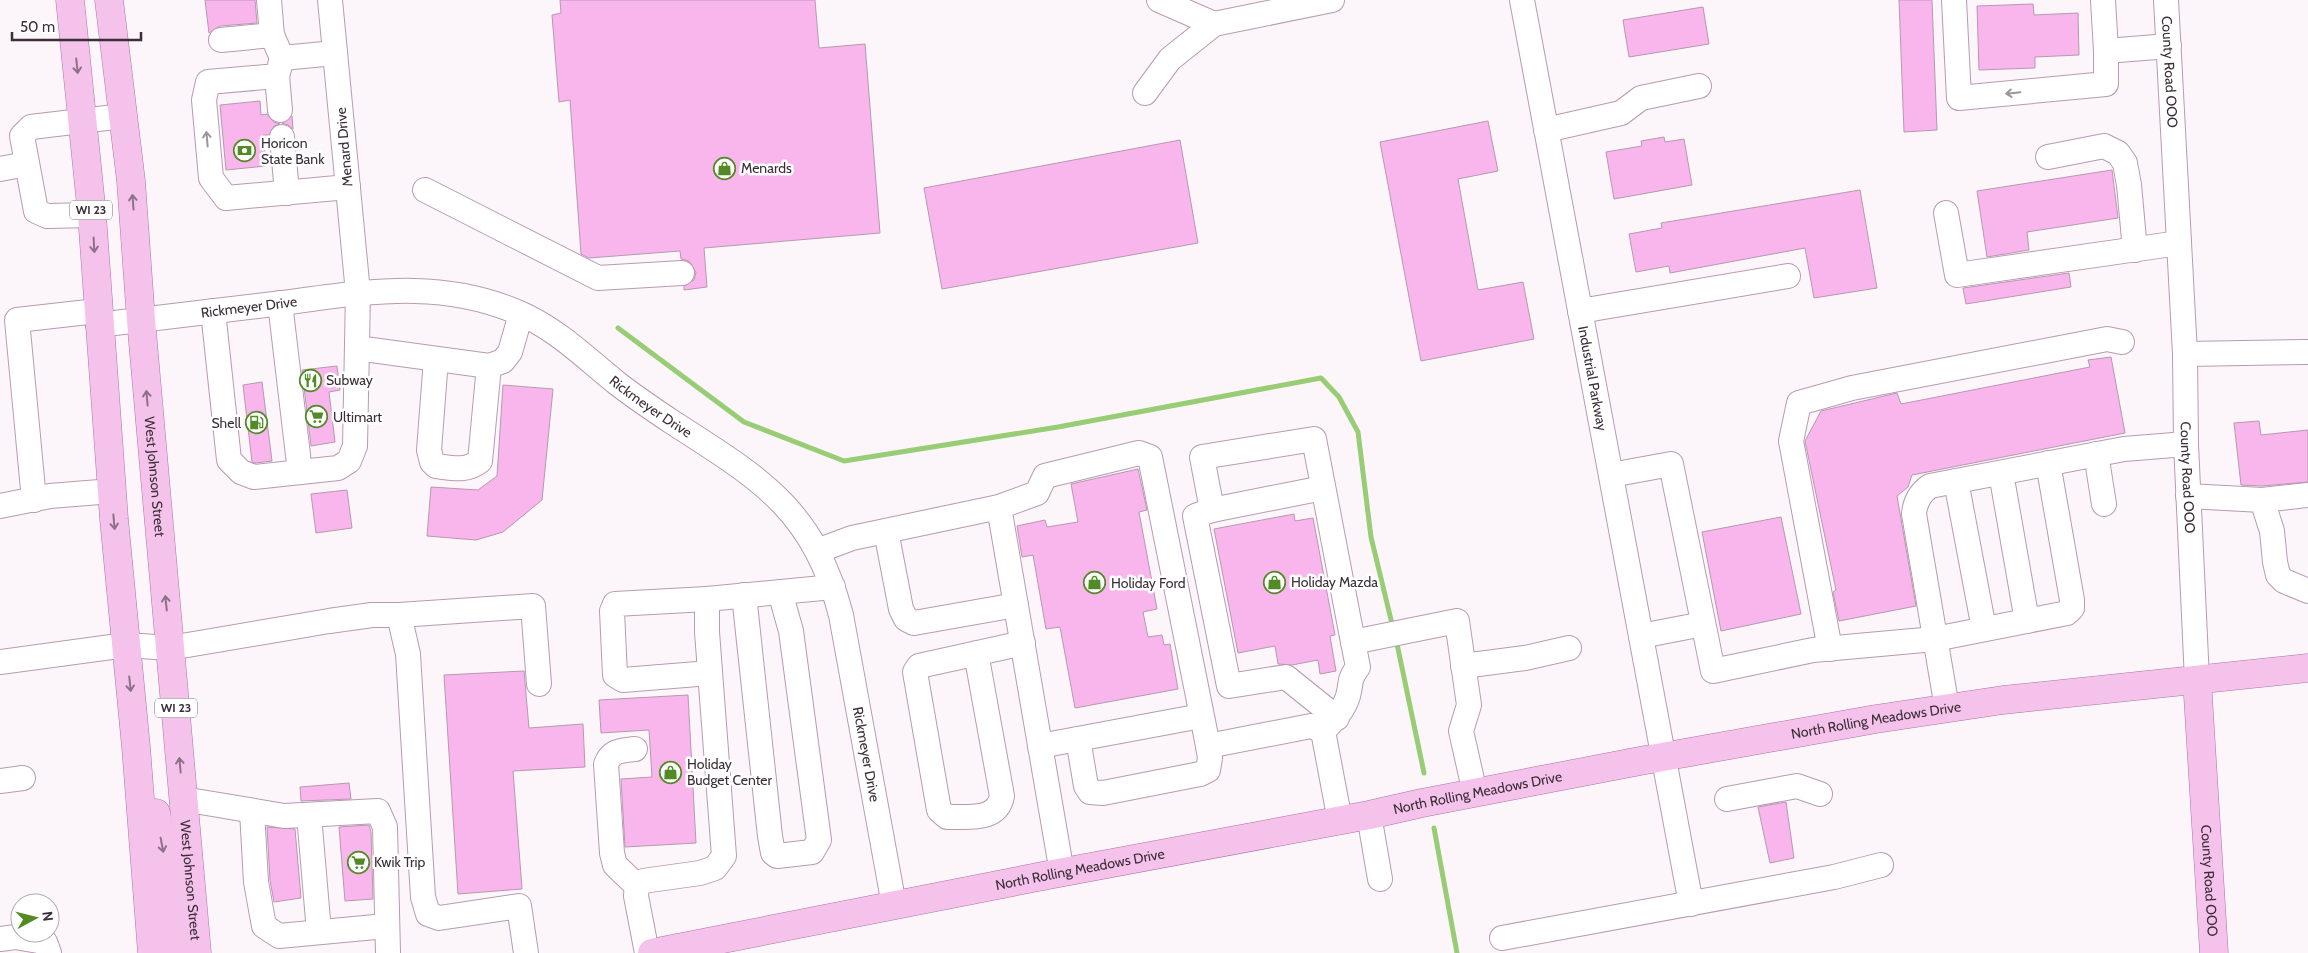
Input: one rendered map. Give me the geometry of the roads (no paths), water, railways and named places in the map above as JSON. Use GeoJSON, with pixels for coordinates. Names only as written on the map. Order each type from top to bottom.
{"type":"FeatureCollection","features":[{"type":"Feature","properties":{"kind":"main road","name":"WI 23"},"geometry":{"type":"LineString","coordinates":[[70,0],[92,215],[112,491],[136,747],[152,953]]}},
{"type":"Feature","properties":{"kind":"main road","name":"West Johnson Street"},"geometry":{"type":"LineString","coordinates":[[108,0],[131,181],[141,320],[197,953]]}},
{"type":"Feature","properties":{"kind":"main road","name":"North Rolling Meadows Drive"},"geometry":{"type":"LineString","coordinates":[[652,953],[746,944],[894,905],[1340,821],[1664,757],[1947,708],[2004,700],[2308,668]]}},
{"type":"Feature","properties":{"kind":"main road","name":"County Road OOO"},"geometry":{"type":"LineString","coordinates":[[2197,680],[2214,953]]}},
{"type":"Feature","properties":{"kind":"main road"},"geometry":{"type":"LineString","coordinates":[[136,747],[154,808],[171,892],[176,953]]}},
{"type":"Feature","properties":{"kind":"main road"},"geometry":{"type":"LineString","coordinates":[[138,953],[148,910]]}},
{"type":"Feature","properties":{"kind":"street"},"geometry":{"type":"LineString","coordinates":[[269,0],[272,35],[280,67],[280,110]]}},
{"type":"Feature","properties":{"kind":"street","name":"Menard Drive"},"geometry":{"type":"LineString","coordinates":[[213,311],[229,460],[241,472],[254,477],[338,468],[349,461],[355,446],[358,293],[330,0]]}},
{"type":"Feature","properties":{"kind":"street"},"geometry":{"type":"LineString","coordinates":[[1159,0],[1214,24]]}},
{"type":"Feature","properties":{"kind":"street"},"geometry":{"type":"LineString","coordinates":[[1145,93],[1170,59],[1214,24],[1332,0]]}},
{"type":"Feature","properties":{"kind":"street","name":"Industrial Parkway"},"geometry":{"type":"LineString","coordinates":[[1522,0],[1691,904]]}},
{"type":"Feature","properties":{"kind":"street"},"geometry":{"type":"LineString","coordinates":[[1954,0],[1959,98],[2106,84],[2103,0]]}},
{"type":"Feature","properties":{"kind":"street","name":"County Road OOO"},"geometry":{"type":"LineString","coordinates":[[2166,0],[2185,354],[2186,444],[2197,680]]}},
{"type":"Feature","properties":{"kind":"street"},"geometry":{"type":"LineString","coordinates":[[221,40],[272,35]]}},
{"type":"Feature","properties":{"kind":"street"},"geometry":{"type":"LineString","coordinates":[[2106,51],[2168,46]]}},
{"type":"Feature","properties":{"kind":"street"},"geometry":{"type":"LineString","coordinates":[[335,53],[208,82],[204,100],[211,178],[226,198],[348,187]]}},
{"type":"Feature","properties":{"kind":"street"},"geometry":{"type":"LineString","coordinates":[[1546,130],[1621,113],[1641,98],[1699,86]]}},
{"type":"Feature","properties":{"kind":"street"},"geometry":{"type":"LineString","coordinates":[[92,215],[47,216],[36,212],[22,136],[31,127],[123,116]]}},
{"type":"Feature","properties":{"kind":"street"},"geometry":{"type":"LineString","coordinates":[[282,138],[287,193]]}},
{"type":"Feature","properties":{"kind":"street"},"geometry":{"type":"LineString","coordinates":[[2048,157],[2104,146],[2118,153],[2124,163],[2129,185],[2135,250]]}},
{"type":"Feature","properties":{"kind":"street"},"geometry":{"type":"LineString","coordinates":[[0,169],[27,164]]}},
{"type":"Feature","properties":{"kind":"street"},"geometry":{"type":"LineString","coordinates":[[426,190],[598,278],[682,273]]}},
{"type":"Feature","properties":{"kind":"street"},"geometry":{"type":"LineString","coordinates":[[1946,213],[1957,274],[2179,243]]}},
{"type":"Feature","properties":{"kind":"street"},"geometry":{"type":"LineString","coordinates":[[1580,312],[1788,276]]}},
{"type":"Feature","properties":{"kind":"street","name":"Rickmeyer Drive"},"geometry":{"type":"LineString","coordinates":[[34,500],[18,320],[98,318],[141,320],[358,293],[407,290],[443,292],[483,300],[521,314],[556,334],[635,396],[752,475],[792,512],[817,551],[833,587],[841,615],[894,905]]}},
{"type":"Feature","properties":{"kind":"street"},"geometry":{"type":"LineString","coordinates":[[280,303],[300,472]]}},
{"type":"Feature","properties":{"kind":"street"},"geometry":{"type":"LineString","coordinates":[[357,348],[488,366],[503,361],[510,352],[521,314]]}},
{"type":"Feature","properties":{"kind":"street"},"geometry":{"type":"LineString","coordinates":[[1830,648],[1791,441],[1798,403],[1852,388],[2107,339],[2122,342]]}},
{"type":"Feature","properties":{"kind":"street"},"geometry":{"type":"LineString","coordinates":[[2185,354],[2308,352]]}},
{"type":"Feature","properties":{"kind":"street"},"geometry":{"type":"LineString","coordinates":[[436,359],[429,450],[432,462],[436,466],[462,469],[474,466],[480,461],[488,366]]}},
{"type":"Feature","properties":{"kind":"street"},"geometry":{"type":"LineString","coordinates":[[1212,510],[1202,458],[1314,439],[1358,667],[1349,679],[1348,696],[1330,724]]}},
{"type":"Feature","properties":{"kind":"street"},"geometry":{"type":"LineString","coordinates":[[1947,708],[1914,508],[1918,498],[1925,489],[1930,486],[2124,449],[2186,444]]}},
{"type":"Feature","properties":{"kind":"street"},"geometry":{"type":"LineString","coordinates":[[817,551],[852,538],[999,507],[1037,493],[1045,476],[1139,453],[1150,457],[1208,746],[1210,758],[1208,770],[1200,774],[1103,793],[1090,792],[1086,786],[1078,739]]}},
{"type":"Feature","properties":{"kind":"street"},"geometry":{"type":"LineString","coordinates":[[2096,454],[2104,504]]}},
{"type":"Feature","properties":{"kind":"street"},"geometry":{"type":"LineString","coordinates":[[1611,475],[1671,464],[1713,671],[1830,648],[1935,639],[2067,613],[2072,608],[2072,600],[2048,463]]}},
{"type":"Feature","properties":{"kind":"street"},"geometry":{"type":"LineString","coordinates":[[2001,473],[2027,621]]}},
{"type":"Feature","properties":{"kind":"street"},"geometry":{"type":"LineString","coordinates":[[1956,481],[1984,629]]}},
{"type":"Feature","properties":{"kind":"street"},"geometry":{"type":"LineString","coordinates":[[1323,488],[1212,510],[1196,516],[1229,686],[1286,677],[1330,724],[1340,821]]}},
{"type":"Feature","properties":{"kind":"street"},"geometry":{"type":"LineString","coordinates":[[0,506],[50,496],[112,491]]}},
{"type":"Feature","properties":{"kind":"street"},"geometry":{"type":"LineString","coordinates":[[2188,496],[2262,500],[2308,495]]}},
{"type":"Feature","properties":{"kind":"street"},"geometry":{"type":"LineString","coordinates":[[2262,500],[2272,531],[2278,575],[2284,581],[2308,591]]}},
{"type":"Feature","properties":{"kind":"street"},"geometry":{"type":"LineString","coordinates":[[999,507],[1062,873]]}},
{"type":"Feature","properties":{"kind":"street"},"geometry":{"type":"LineString","coordinates":[[886,531],[901,609],[906,620],[914,623],[1016,605]]}},
{"type":"Feature","properties":{"kind":"street"},"geometry":{"type":"LineString","coordinates":[[710,673],[623,680],[615,675],[612,611],[615,604],[707,599],[833,587]]}},
{"type":"Feature","properties":{"kind":"street"},"geometry":{"type":"LineString","coordinates":[[744,595],[770,836],[773,853],[777,856],[812,852],[819,840],[791,631],[780,592]]}},
{"type":"Feature","properties":{"kind":"street"},"geometry":{"type":"LineString","coordinates":[[647,953],[636,896],[637,886],[644,881],[700,873],[715,868],[724,856],[710,673],[707,599]]}},
{"type":"Feature","properties":{"kind":"street"},"geometry":{"type":"LineString","coordinates":[[0,662],[126,645],[170,648],[372,615],[534,606],[539,684]]}},
{"type":"Feature","properties":{"kind":"street"},"geometry":{"type":"LineString","coordinates":[[399,615],[408,654],[423,897],[428,914],[439,918],[519,906],[526,953]]}},
{"type":"Feature","properties":{"kind":"street"},"geometry":{"type":"LineString","coordinates":[[1353,642],[1457,621],[1469,705],[1461,731],[1475,793]]}},
{"type":"Feature","properties":{"kind":"street"},"geometry":{"type":"LineString","coordinates":[[1641,636],[1703,624]]}},
{"type":"Feature","properties":{"kind":"street"},"geometry":{"type":"LineString","coordinates":[[976,653],[1002,796],[1000,807],[991,814],[947,817],[939,810],[915,672],[919,666],[976,653],[1023,643]]}},
{"type":"Feature","properties":{"kind":"street"},"geometry":{"type":"LineString","coordinates":[[1464,666],[1525,658],[1569,648]]}},
{"type":"Feature","properties":{"kind":"street"},"geometry":{"type":"LineString","coordinates":[[1040,746],[1201,716]]}},
{"type":"Feature","properties":{"kind":"street"},"geometry":{"type":"LineString","coordinates":[[1208,746],[1330,724]]}},
{"type":"Feature","properties":{"kind":"street"},"geometry":{"type":"LineString","coordinates":[[634,749],[616,751],[610,755],[606,764],[612,854],[615,865],[637,886]]}},
{"type":"Feature","properties":{"kind":"street"},"geometry":{"type":"LineString","coordinates":[[0,781],[23,778]]}},
{"type":"Feature","properties":{"kind":"street"},"geometry":{"type":"LineString","coordinates":[[1728,799],[1797,786],[1820,794]]}},
{"type":"Feature","properties":{"kind":"street"},"geometry":{"type":"LineString","coordinates":[[183,799],[284,816],[378,811],[385,827],[388,953]]}},
{"type":"Feature","properties":{"kind":"street"},"geometry":{"type":"LineString","coordinates":[[252,811],[256,882],[264,926],[280,936],[386,926]]}},
{"type":"Feature","properties":{"kind":"street"},"geometry":{"type":"LineString","coordinates":[[309,814],[319,932]]}},
{"type":"Feature","properties":{"kind":"street"},"geometry":{"type":"LineString","coordinates":[[1369,815],[1380,879]]}},
{"type":"Feature","properties":{"kind":"street"},"geometry":{"type":"LineString","coordinates":[[1502,938],[1834,877],[1881,865]]}},
{"type":"Feature","properties":{"kind":"street"},"geometry":{"type":"LineString","coordinates":[[0,939],[15,938],[45,942],[50,953]]}},
{"type":"Feature","properties":{"kind":"waterway"},"geometry":{"type":"LineString","coordinates":[[618,328],[744,422],[844,461],[1058,427],[1321,378],[1339,397],[1358,432],[1371,537],[1393,628]]}},
{"type":"Feature","properties":{"kind":"waterway"},"geometry":{"type":"LineString","coordinates":[[1396,639],[1424,773]]}},
{"type":"Feature","properties":{"kind":"waterway"},"geometry":{"type":"LineString","coordinates":[[1434,828],[1457,953]]}},
{"type":"Feature","properties":{"kind":"place","name":"Horicon State Bank"},"geometry":{"type":"Point","coordinates":[245,151]}},
{"type":"Feature","properties":{"kind":"place","name":"Menards"},"geometry":{"type":"Point","coordinates":[725,168]}},
{"type":"Feature","properties":{"kind":"place","name":"Subway"},"geometry":{"type":"Point","coordinates":[310,380]}},
{"type":"Feature","properties":{"kind":"place","name":"Ultimart"},"geometry":{"type":"Point","coordinates":[317,417]}},
{"type":"Feature","properties":{"kind":"place","name":"Shell"},"geometry":{"type":"Point","coordinates":[257,423]}},
{"type":"Feature","properties":{"kind":"place","name":"Holiday Mazda"},"geometry":{"type":"Point","coordinates":[1275,582]}},
{"type":"Feature","properties":{"kind":"place","name":"Holiday Ford"},"geometry":{"type":"Point","coordinates":[1095,583]}},
{"type":"Feature","properties":{"kind":"place","name":"Holiday Budget Center"},"geometry":{"type":"Point","coordinates":[671,772]}},
{"type":"Feature","properties":{"kind":"place","name":"Kwik Trip"},"geometry":{"type":"Point","coordinates":[358,862]}}]}
